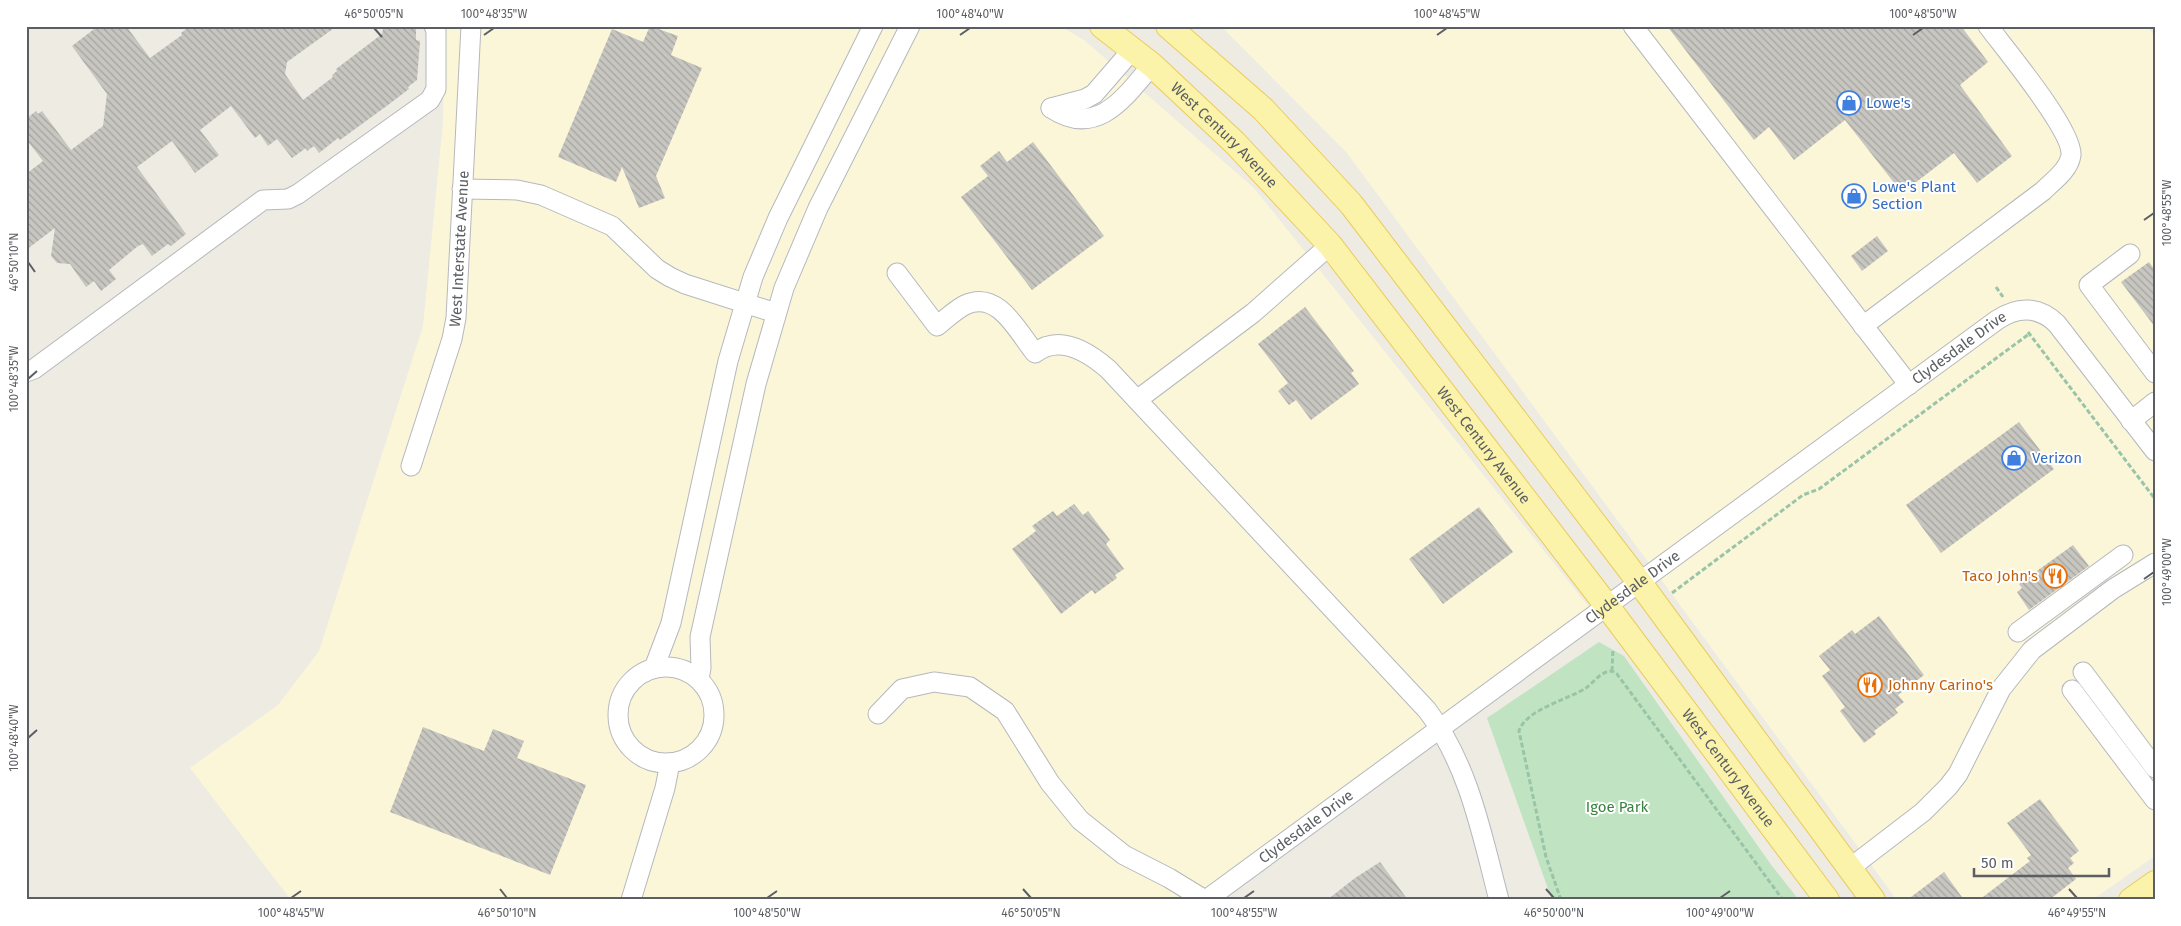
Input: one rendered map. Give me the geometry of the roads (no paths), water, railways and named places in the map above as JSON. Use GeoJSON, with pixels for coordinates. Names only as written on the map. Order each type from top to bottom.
{"type":"FeatureCollection","features":[{"type":"Feature","properties":{"kind":"main road","name":"West Century Avenue"},"geometry":{"type":"LineString","coordinates":[[1102,26],[1152,64],[1235,143],[1330,244],[1607,606],[1827,900]]}},
{"type":"Feature","properties":{"kind":"main road"},"geometry":{"type":"LineString","coordinates":[[1168,26],[1262,109],[1351,204],[1640,583],[1873,900]]}},
{"type":"Feature","properties":{"kind":"main road"},"geometry":{"type":"LineString","coordinates":[[2131,900],[2155,883]]}},
{"type":"Feature","properties":{"kind":"street"},"geometry":{"type":"LineString","coordinates":[[26,372],[34,369],[263,200],[288,199],[298,194],[430,100],[436,89],[436,31],[434,26]]}},
{"type":"Feature","properties":{"kind":"street","name":"West Interstate Avenue"},"geometry":{"type":"LineString","coordinates":[[411,466],[452,339],[456,318],[471,26]]}},
{"type":"Feature","properties":{"kind":"street"},"geometry":{"type":"LineString","coordinates":[[654,668],[671,623],[725,375],[745,303],[778,218],[873,26]]}},
{"type":"Feature","properties":{"kind":"street"},"geometry":{"type":"LineString","coordinates":[[699,679],[701,668],[700,637],[756,384],[776,313],[818,208],[910,26]]}},
{"type":"Feature","properties":{"kind":"street"},"geometry":{"type":"LineString","coordinates":[[1633,26],[1909,385]]}},
{"type":"Feature","properties":{"kind":"street"},"geometry":{"type":"LineString","coordinates":[[1863,326],[2043,191],[2067,166],[2071,154],[2052,111],[1988,26]]}},
{"type":"Feature","properties":{"kind":"street"},"geometry":{"type":"LineString","coordinates":[[1133,49],[1094,94],[1085,99],[1051,108],[1061,115],[1083,120],[1105,114],[1122,100],[1152,64]]}},
{"type":"Feature","properties":{"kind":"street"},"geometry":{"type":"LineString","coordinates":[[462,189],[529,192],[567,206],[612,226],[651,263],[670,277],[776,313]]}},
{"type":"Feature","properties":{"kind":"street"},"geometry":{"type":"LineString","coordinates":[[1137,400],[1253,313],[1330,244]]}},
{"type":"Feature","properties":{"kind":"street"},"geometry":{"type":"LineString","coordinates":[[2130,254],[2089,285],[2155,373]]}},
{"type":"Feature","properties":{"kind":"street"},"geometry":{"type":"LineString","coordinates":[[897,273],[937,326],[968,304],[975,302],[992,304],[1005,313],[1034,353],[1044,346],[1054,344],[1083,352],[1108,369],[1427,710],[1440,728],[1470,790],[1499,900]]}},
{"type":"Feature","properties":{"kind":"street","name":"Clydesdale Drive"},"geometry":{"type":"LineString","coordinates":[[1206,900],[1997,320],[2013,311],[2028,309],[2052,318],[2155,451]]}},
{"type":"Feature","properties":{"kind":"street"},"geometry":{"type":"LineString","coordinates":[[2131,421],[2155,402]]}},
{"type":"Feature","properties":{"kind":"street"},"geometry":{"type":"LineString","coordinates":[[2018,632],[2123,555]]}},
{"type":"Feature","properties":{"kind":"street"},"geometry":{"type":"LineString","coordinates":[[1850,868],[1923,812],[1948,787],[1958,774],[2001,689],[2032,650],[2113,589],[2155,563]]}},
{"type":"Feature","properties":{"kind":"street"},"geometry":{"type":"LineString","coordinates":[[670,666],[685,670],[699,679],[709,692],[714,707],[714,723],[708,738],[699,750],[686,759],[670,763],[654,762],[639,755],[628,744],[620,730],[617,714],[620,699],[628,685],[640,674],[654,668],[670,666]]}},
{"type":"Feature","properties":{"kind":"street"},"geometry":{"type":"LineString","coordinates":[[2078,681],[2155,768]]}},
{"type":"Feature","properties":{"kind":"street"},"geometry":{"type":"LineString","coordinates":[[2078,681],[2155,784]]}},
{"type":"Feature","properties":{"kind":"street"},"geometry":{"type":"LineString","coordinates":[[2078,681],[2155,800]]}},
{"type":"Feature","properties":{"kind":"street"},"geometry":{"type":"LineString","coordinates":[[878,714],[902,689],[934,682],[970,687],[1005,712],[1050,783],[1080,820],[1124,855],[1206,900]]}},
{"type":"Feature","properties":{"kind":"street"},"geometry":{"type":"LineString","coordinates":[[631,900],[665,788],[670,763]]}},
{"type":"Feature","properties":{"kind":"place","name":"Lowe's"},"geometry":{"type":"Point","coordinates":[1849,103]}},
{"type":"Feature","properties":{"kind":"place","name":"Lowe's Plant Section"},"geometry":{"type":"Point","coordinates":[1854,196]}},
{"type":"Feature","properties":{"kind":"place","name":"Verizon"},"geometry":{"type":"Point","coordinates":[2014,458]}},
{"type":"Feature","properties":{"kind":"place","name":"Taco John's"},"geometry":{"type":"Point","coordinates":[2055,576]}},
{"type":"Feature","properties":{"kind":"place","name":"Johnny Carino's"},"geometry":{"type":"Point","coordinates":[1870,685]}},
{"type":"Feature","properties":{"kind":"park label","name":"Igoe Park"},"geometry":{"type":"Point","coordinates":[1617,807]}}]}
